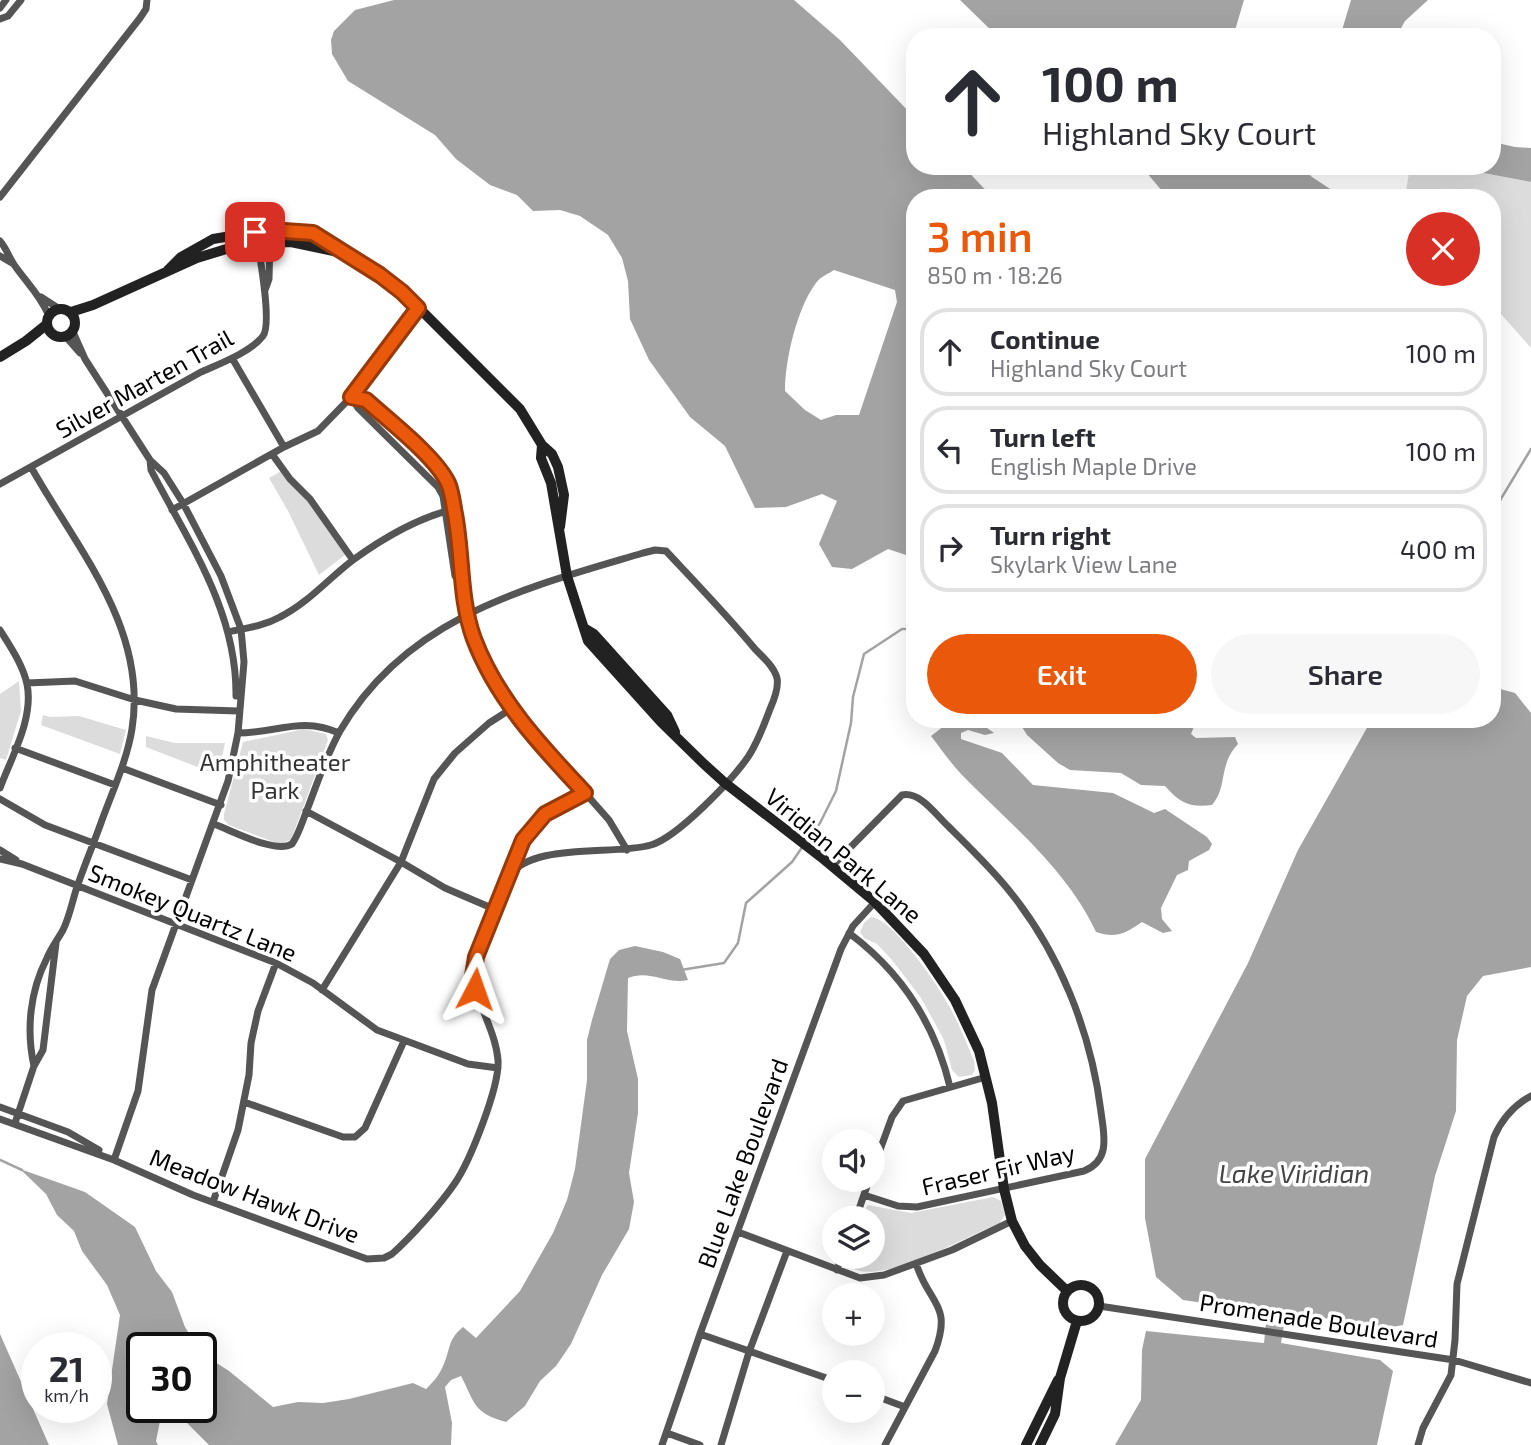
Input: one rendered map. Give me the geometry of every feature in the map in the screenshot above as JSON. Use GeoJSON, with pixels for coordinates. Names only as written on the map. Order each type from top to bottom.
{"type":"FeatureCollection","features":[{"type":"Feature","properties":{"kind":"street"},"geometry":{"type":"LineString","coordinates":[[0,8],[6,0]]}},
{"type":"Feature","properties":{"kind":"street"},"geometry":{"type":"LineString","coordinates":[[0,19],[8,16],[21,0]]}},
{"type":"Feature","properties":{"kind":"street"},"geometry":{"type":"LineString","coordinates":[[0,197],[140,18],[146,9],[147,0]]}},
{"type":"Feature","properties":{"kind":"street","name":"Viridian Park Lane"},"geometry":{"type":"LineString","coordinates":[[73,316],[86,313],[93,305],[168,270],[256,237],[270,236],[351,256],[402,292],[513,400],[530,422],[542,445],[552,454],[562,480],[564,511],[560,530],[567,576],[584,628],[594,634],[667,715],[676,735],[725,783],[875,902],[912,940],[946,985],[979,1051],[992,1103],[1004,1189],[1012,1221],[1025,1246],[1067,1291]]}},
{"type":"Feature","properties":{"kind":"street","name":"Silver Marten Trail"},"geometry":{"type":"LineString","coordinates":[[265,290],[269,279],[270,236]]}},
{"type":"Feature","properties":{"kind":"street","name":"Silver Marten Trail"},"geometry":{"type":"LineString","coordinates":[[0,484],[122,415],[232,358],[261,339],[266,332],[265,290],[256,237]]}},
{"type":"Feature","properties":{"kind":"street"},"geometry":{"type":"LineString","coordinates":[[0,241],[12,262],[40,297],[51,320],[69,335],[150,460],[164,473],[183,503],[221,576],[241,629],[244,662],[234,757],[221,805],[152,990],[138,1091],[114,1160]]}},
{"type":"Feature","properties":{"kind":"street"},"geometry":{"type":"LineString","coordinates":[[0,256],[12,262]]}},
{"type":"Feature","properties":{"kind":"street"},"geometry":{"type":"LineString","coordinates":[[172,510],[318,430],[351,397],[418,308]]}},
{"type":"Feature","properties":{"kind":"street"},"geometry":{"type":"LineString","coordinates":[[0,357],[26,341],[51,320],[73,316],[69,335]]}},
{"type":"Feature","properties":{"kind":"street"},"geometry":{"type":"LineString","coordinates":[[232,358],[284,447]]}},
{"type":"Feature","properties":{"kind":"street"},"geometry":{"type":"LineString","coordinates":[[351,397],[366,400],[436,465],[448,484],[455,576],[461,581],[466,614],[486,667],[511,709],[616,829],[627,849]]}},
{"type":"Feature","properties":{"kind":"street"},"geometry":{"type":"LineString","coordinates":[[351,397],[358,408],[438,487],[450,510]]}},
{"type":"Feature","properties":{"kind":"street"},"geometry":{"type":"LineString","coordinates":[[272,454],[290,479],[310,499],[353,560]]}},
{"type":"Feature","properties":{"kind":"street"},"geometry":{"type":"LineString","coordinates":[[150,460],[151,470],[213,586],[228,632],[236,677],[238,711]]}},
{"type":"Feature","properties":{"kind":"street"},"geometry":{"type":"LineString","coordinates":[[31,467],[56,512],[91,565],[116,612],[128,644],[135,700],[131,736],[122,768],[63,930],[38,979],[30,1016],[29,1043],[34,1066]]}},
{"type":"Feature","properties":{"kind":"street"},"geometry":{"type":"LineString","coordinates":[[228,632],[267,624],[282,616],[307,600],[353,560],[400,530],[450,510]]}},
{"type":"Feature","properties":{"kind":"street"},"geometry":{"type":"LineString","coordinates":[[214,824],[275,847],[286,848],[297,837],[339,733],[364,696],[426,637],[499,598],[643,553],[666,551],[745,636],[771,667],[777,680],[773,702],[753,747],[725,783],[666,838],[654,844],[627,849],[549,855],[527,862],[508,877]]}},
{"type":"Feature","properties":{"kind":"street"},"geometry":{"type":"LineString","coordinates":[[0,630],[3,643],[27,683],[27,710],[0,788]]}},
{"type":"Feature","properties":{"kind":"street"},"geometry":{"type":"LineString","coordinates":[[27,683],[75,681],[135,700],[176,709],[238,711]]}},
{"type":"Feature","properties":{"kind":"street"},"geometry":{"type":"LineString","coordinates":[[322,990],[401,862],[434,779],[454,753],[489,723],[511,709]]}},
{"type":"Feature","properties":{"kind":"street"},"geometry":{"type":"LineString","coordinates":[[237,733],[313,724],[339,733]]}},
{"type":"Feature","properties":{"kind":"street"},"geometry":{"type":"LineString","coordinates":[[15,748],[115,785]]}},
{"type":"Feature","properties":{"kind":"street"},"geometry":{"type":"LineString","coordinates":[[122,768],[221,805]]}},
{"type":"Feature","properties":{"kind":"street"},"geometry":{"type":"LineString","coordinates":[[498,1068],[496,1049],[478,999],[473,976],[476,957],[523,840],[538,820],[585,793]]}},
{"type":"Feature","properties":{"kind":"street","name":"Fraser Fir Way"},"geometry":{"type":"LineString","coordinates":[[832,866],[897,798],[907,794],[921,800],[996,875],[1017,900],[1046,944],[1080,1020],[1093,1065],[1105,1146],[1099,1161],[1084,1171],[917,1207],[898,1206],[864,1195]]}},
{"type":"Feature","properties":{"kind":"street"},"geometry":{"type":"LineString","coordinates":[[0,799],[45,825],[192,880]]}},
{"type":"Feature","properties":{"kind":"street"},"geometry":{"type":"LineString","coordinates":[[306,811],[445,888],[494,909]]}},
{"type":"Feature","properties":{"kind":"street","name":"Smokey Quartz Lane"},"geometry":{"type":"LineString","coordinates":[[0,850],[22,864]]}},
{"type":"Feature","properties":{"kind":"street","name":"Smokey Quartz Lane"},"geometry":{"type":"LineString","coordinates":[[0,859],[22,864],[276,963],[322,990],[377,1030],[468,1064],[498,1068]]}},
{"type":"Feature","properties":{"kind":"street","name":"Blue Lake Boulevard"},"geometry":{"type":"LineString","coordinates":[[662,1445],[700,1334],[849,933],[875,902]]}},
{"type":"Feature","properties":{"kind":"street"},"geometry":{"type":"LineString","coordinates":[[849,933],[888,967],[914,999],[938,1047],[950,1087]]}},
{"type":"Feature","properties":{"kind":"street"},"geometry":{"type":"LineString","coordinates":[[15,1123],[34,1066],[43,1050],[57,939]]}},
{"type":"Feature","properties":{"kind":"street"},"geometry":{"type":"LineString","coordinates":[[213,1202],[244,1102],[257,1011],[276,963]]}},
{"type":"Feature","properties":{"kind":"street"},"geometry":{"type":"LineString","coordinates":[[244,1102],[343,1137],[355,1137],[365,1128],[404,1041]]}},
{"type":"Feature","properties":{"kind":"street","name":"Meadow Hawk Drive"},"geometry":{"type":"LineString","coordinates":[[0,1119],[114,1160],[213,1202],[367,1259],[384,1258],[398,1248],[459,1177],[490,1101],[498,1068]]}},
{"type":"Feature","properties":{"kind":"street"},"geometry":{"type":"LineString","coordinates":[[885,1136],[899,1105],[908,1098],[986,1077]]}},
{"type":"Feature","properties":{"kind":"street"},"geometry":{"type":"LineString","coordinates":[[1418,1445],[1423,1428],[1450,1378],[1454,1360],[1455,1311],[1460,1270],[1494,1137],[1504,1118],[1531,1096]]}},
{"type":"Feature","properties":{"kind":"street","name":"Meadow Hawk Drive"},"geometry":{"type":"LineString","coordinates":[[0,1107],[68,1132],[114,1160]]}},
{"type":"Feature","properties":{"kind":"street"},"geometry":{"type":"LineString","coordinates":[[860,1206],[865,1192]]}},
{"type":"Feature","properties":{"kind":"street"},"geometry":{"type":"LineString","coordinates":[[738,1232],[837,1270],[860,1278],[870,1278],[952,1250],[1012,1221]]}},
{"type":"Feature","properties":{"kind":"street"},"geometry":{"type":"LineString","coordinates":[[721,1445],[750,1352],[787,1251]]}},
{"type":"Feature","properties":{"kind":"street"},"geometry":{"type":"LineString","coordinates":[[885,1445],[935,1351],[942,1326],[940,1311],[920,1277],[916,1263]]}},
{"type":"Feature","properties":{"kind":"street"},"geometry":{"type":"LineString","coordinates":[[1081,1285],[1091,1288],[1098,1296],[1099,1306],[1091,1318],[1077,1321],[1068,1317],[1063,1309],[1063,1299],[1067,1291],[1081,1285]]}},
{"type":"Feature","properties":{"kind":"street","name":"Promenade Boulevard"},"geometry":{"type":"LineString","coordinates":[[1099,1306],[1454,1360],[1531,1383]]}},
{"type":"Feature","properties":{"kind":"street"},"geometry":{"type":"LineString","coordinates":[[1040,1445],[1055,1414],[1060,1378],[1077,1321]]}},
{"type":"Feature","properties":{"kind":"street"},"geometry":{"type":"LineString","coordinates":[[700,1334],[822,1377]]}},
{"type":"Feature","properties":{"kind":"street"},"geometry":{"type":"LineString","coordinates":[[1026,1445],[1060,1378]]}},
{"type":"Feature","properties":{"kind":"street"},"geometry":{"type":"LineString","coordinates":[[885,1400],[905,1407]]}},
{"type":"Feature","properties":{"kind":"street"},"geometry":{"type":"LineString","coordinates":[[667,1433],[700,1445]]}},
{"type":"Feature","properties":{"kind":"green space"},"geometry":{"type":"Polygon","coordinates":[[[1409,175],[1494,175],[1531,182],[1531,348],[1501,314],[1501,189],[1406,189],[1409,175]]]}},
{"type":"Feature","properties":{"kind":"green space"},"geometry":{"type":"Polygon","coordinates":[[[285,469],[327,517],[350,551],[319,575],[269,478],[285,469]]]}},
{"type":"Feature","properties":{"kind":"green space"},"geometry":{"type":"Polygon","coordinates":[[[19,681],[21,711],[6,760],[0,758],[0,694],[19,681]]]}},
{"type":"Feature","properties":{"kind":"green space"},"geometry":{"type":"Polygon","coordinates":[[[43,715],[79,716],[126,730],[120,754],[41,725],[43,715]]]}},
{"type":"Feature","properties":{"kind":"green space","name":"Amphitheater Park"},"geometry":{"type":"Polygon","coordinates":[[[304,729],[326,734],[328,740],[291,840],[279,844],[229,825],[224,820],[224,814],[243,742],[304,729]]]}},
{"type":"Feature","properties":{"kind":"green space"},"geometry":{"type":"Polygon","coordinates":[[[146,736],[175,743],[225,743],[218,775],[146,747],[146,736]]]}},
{"type":"Feature","properties":{"kind":"green space"},"geometry":{"type":"Polygon","coordinates":[[[871,917],[880,920],[902,940],[944,996],[974,1061],[975,1070],[972,1075],[959,1077],[952,1070],[944,1040],[921,998],[892,960],[877,944],[864,938],[860,932],[871,917]]]}},
{"type":"Feature","properties":{"kind":"green space"},"geometry":{"type":"Polygon","coordinates":[[[993,1197],[1001,1201],[1005,1215],[999,1224],[918,1260],[895,1268],[873,1272],[855,1269],[885,1269],[885,1208],[911,1213],[993,1197]]]}},
{"type":"Feature","properties":{"kind":"water"},"geometry":{"type":"Polygon","coordinates":[[[394,0],[794,0],[840,40],[906,109],[906,175],[971,175],[985,189],[906,189],[906,555],[888,549],[852,569],[832,567],[819,544],[837,501],[822,494],[786,507],[755,508],[725,446],[690,417],[649,360],[630,319],[628,281],[622,258],[608,235],[580,216],[560,210],[533,211],[517,195],[490,185],[456,159],[435,135],[348,81],[332,54],[331,40],[334,31],[355,10],[394,0]],[[834,270],[822,277],[809,294],[798,320],[790,350],[785,391],[805,410],[821,420],[836,415],[859,415],[897,302],[895,290],[834,270]]]}},
{"type":"Feature","properties":{"kind":"water"},"geometry":{"type":"Polygon","coordinates":[[[960,0],[1244,0],[1236,28],[989,28],[960,0]]]}},
{"type":"Feature","properties":{"kind":"water"},"geometry":{"type":"Polygon","coordinates":[[[1351,0],[1428,0],[1401,28],[1343,28],[1351,0]]]}},
{"type":"Feature","properties":{"kind":"water"},"geometry":{"type":"Polygon","coordinates":[[[1501,144],[1531,148],[1531,182],[1494,175],[1501,175],[1501,144]]]}},
{"type":"Feature","properties":{"kind":"water"},"geometry":{"type":"Polygon","coordinates":[[[1149,175],[1310,175],[1330,189],[1160,189],[1149,175]]]}},
{"type":"Feature","properties":{"kind":"water","name":"Lake Viridian"},"geometry":{"type":"Polygon","coordinates":[[[1501,689],[1515,693],[1531,713],[1531,967],[1483,976],[1467,996],[1457,1040],[1456,1111],[1435,1176],[1403,1325],[1387,1328],[1286,1312],[1281,1343],[1380,1360],[1393,1371],[1377,1445],[1115,1445],[1141,1400],[1142,1350],[1146,1331],[1264,1343],[1267,1312],[1183,1300],[1156,1277],[1145,1218],[1145,1159],[1248,963],[1298,850],[1367,728],[1501,728],[1501,689]]]}},
{"type":"Feature","properties":{"kind":"water"},"geometry":{"type":"Polygon","coordinates":[[[941,728],[987,728],[994,733],[985,735],[968,730],[961,733],[961,739],[1002,753],[1033,785],[1113,793],[1154,813],[1165,809],[1207,837],[1212,844],[1209,850],[1189,861],[1188,870],[1177,875],[1161,908],[1162,919],[1172,931],[1163,933],[1142,922],[1120,934],[1096,932],[1084,909],[1053,867],[961,774],[931,736],[941,728]]]}},
{"type":"Feature","properties":{"kind":"water"},"geometry":{"type":"Polygon","coordinates":[[[1023,728],[1193,728],[1191,734],[1196,738],[1235,737],[1238,744],[1228,760],[1217,798],[1212,805],[1197,806],[1176,797],[1165,786],[1141,785],[1121,773],[1070,770],[1058,763],[1023,728]]]}},
{"type":"Feature","properties":{"kind":"water"},"geometry":{"type":"Polygon","coordinates":[[[635,946],[680,959],[688,980],[673,981],[643,975],[628,978],[627,1031],[638,1079],[638,1113],[629,1173],[634,1202],[629,1229],[602,1275],[571,1344],[556,1366],[540,1381],[525,1406],[506,1422],[495,1419],[476,1406],[461,1376],[451,1380],[445,1387],[452,1423],[451,1445],[209,1445],[187,1423],[217,1423],[217,1363],[273,1407],[298,1402],[323,1403],[349,1399],[413,1383],[426,1389],[440,1373],[458,1332],[463,1327],[476,1338],[520,1291],[553,1233],[567,1200],[575,1169],[587,1080],[587,1040],[610,959],[619,950],[635,946]]]}},
{"type":"Feature","properties":{"kind":"water"},"geometry":{"type":"Polygon","coordinates":[[[20,1169],[85,1192],[135,1227],[156,1271],[172,1292],[188,1332],[126,1332],[126,1423],[160,1423],[156,1441],[158,1445],[118,1445],[112,1423],[112,1370],[120,1315],[107,1285],[82,1251],[74,1231],[57,1215],[46,1194],[20,1169]]]}},
{"type":"Feature","properties":{"kind":"water"},"geometry":{"type":"Polygon","coordinates":[[[0,1334],[21,1382],[21,1423],[39,1423],[49,1445],[0,1445],[0,1334]]]}},
{"type":"Feature","properties":{"kind":"waterway"},"geometry":{"type":"LineString","coordinates":[[1501,499],[1531,449]]}},
{"type":"Feature","properties":{"kind":"waterway"},"geometry":{"type":"LineString","coordinates":[[807,840],[820,823],[836,791],[851,723],[853,697],[864,654],[906,629]]}},
{"type":"Feature","properties":{"kind":"waterway"},"geometry":{"type":"LineString","coordinates":[[681,970],[724,963],[738,943],[746,903],[792,862],[803,846]]}},
{"type":"Feature","properties":{"kind":"waterway"},"geometry":{"type":"LineString","coordinates":[[0,1160],[22,1170]]}},
{"type":"Feature","properties":{"kind":"route"},"geometry":{"type":"LineString","coordinates":[[255,232],[313,233],[380,275],[418,308],[351,397],[366,400],[436,465],[448,484],[461,550],[461,581],[466,614],[474,640],[486,667],[511,709],[585,793],[545,814],[523,840],[476,957],[473,976],[475,989]]}}]}
